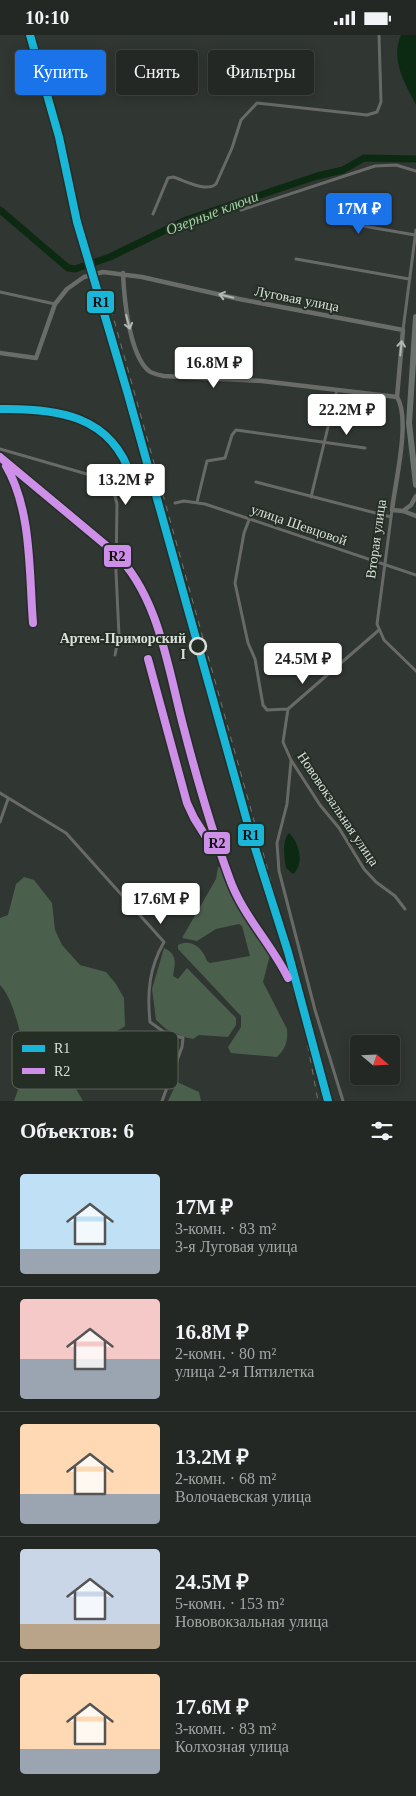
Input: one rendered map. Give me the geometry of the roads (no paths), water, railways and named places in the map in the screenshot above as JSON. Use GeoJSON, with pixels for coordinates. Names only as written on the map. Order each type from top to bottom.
{"type":"FeatureCollection","features":[{"type":"Feature","properties":{"kind":"highway"},"geometry":{"type":"LineString","coordinates":[[416,317],[409,423],[416,485]]}},
{"type":"Feature","properties":{"kind":"main road","name":"Луговая улица"},"geometry":{"type":"LineString","coordinates":[[55,304],[67,289],[84,277],[103,272],[123,273],[239,299],[403,330]]}},
{"type":"Feature","properties":{"kind":"main road"},"geometry":{"type":"LineString","coordinates":[[123,273],[125,312],[133,339],[147,369],[153,373],[169,377],[262,381],[397,397],[403,330]]}},
{"type":"Feature","properties":{"kind":"main road"},"geometry":{"type":"LineString","coordinates":[[0,353],[36,358],[55,304]]}},
{"type":"Feature","properties":{"kind":"main road","name":"Вторая улица"},"geometry":{"type":"LineString","coordinates":[[392,510],[399,467],[403,411],[397,397]]}},
{"type":"Feature","properties":{"kind":"main road"},"geometry":{"type":"LineString","coordinates":[[403,511],[411,505],[416,496]]}},
{"type":"Feature","properties":{"kind":"main road"},"geometry":{"type":"LineString","coordinates":[[392,510],[403,511],[416,517]]}},
{"type":"Feature","properties":{"kind":"street"},"geometry":{"type":"LineString","coordinates":[[153,213],[168,178],[173,177],[205,187],[213,187],[216,184],[232,148],[241,120],[257,103],[368,115],[377,112],[381,102],[379,35]]}},
{"type":"Feature","properties":{"kind":"street"},"geometry":{"type":"LineString","coordinates":[[241,210],[375,166],[396,165],[416,171]]}},
{"type":"Feature","properties":{"kind":"street"},"geometry":{"type":"LineString","coordinates":[[346,200],[343,222],[415,235]]}},
{"type":"Feature","properties":{"kind":"street"},"geometry":{"type":"LineString","coordinates":[[403,330],[408,279],[416,230]]}},
{"type":"Feature","properties":{"kind":"street"},"geometry":{"type":"LineString","coordinates":[[296,259],[408,279]]}},
{"type":"Feature","properties":{"kind":"street"},"geometry":{"type":"LineString","coordinates":[[0,292],[55,304]]}},
{"type":"Feature","properties":{"kind":"street"},"geometry":{"type":"LineString","coordinates":[[311,497],[337,390]]}},
{"type":"Feature","properties":{"kind":"street"},"geometry":{"type":"LineString","coordinates":[[197,502],[207,461],[225,458],[232,435],[236,430],[365,448]]}},
{"type":"Feature","properties":{"kind":"street"},"geometry":{"type":"LineString","coordinates":[[0,449],[104,479],[113,489],[117,504],[119,635],[115,655]]}},
{"type":"Feature","properties":{"kind":"street"},"geometry":{"type":"LineString","coordinates":[[256,482],[391,517]]}},
{"type":"Feature","properties":{"kind":"street","name":"улица Шевцовой"},"geometry":{"type":"LineString","coordinates":[[175,503],[197,502],[384,566],[416,575]]}},
{"type":"Feature","properties":{"kind":"street","name":"Вторая улица"},"geometry":{"type":"LineString","coordinates":[[379,630],[377,613],[392,510]]}},
{"type":"Feature","properties":{"kind":"street"},"geometry":{"type":"LineString","coordinates":[[249,520],[244,533],[235,583],[248,643],[255,659],[262,705],[267,710],[288,709],[379,630],[392,648],[416,671]]}},
{"type":"Feature","properties":{"kind":"street","name":"Нововокзальная улица"},"geometry":{"type":"LineString","coordinates":[[288,709],[283,742],[291,760],[320,805],[339,828],[364,869],[376,882],[396,896],[405,909]]}},
{"type":"Feature","properties":{"kind":"street"},"geometry":{"type":"LineString","coordinates":[[291,760],[287,804],[277,843],[279,871],[315,1010],[343,1101]]}},
{"type":"Feature","properties":{"kind":"street"},"geometry":{"type":"LineString","coordinates":[[0,793],[66,833],[164,942],[154,963],[148,987],[150,1022],[163,1031]]}},
{"type":"Feature","properties":{"kind":"street"},"geometry":{"type":"LineString","coordinates":[[0,822],[8,799]]}},
{"type":"Feature","properties":{"kind":"street"},"geometry":{"type":"LineString","coordinates":[[178,1036],[183,1038],[178,1058]]}},
{"type":"Feature","properties":{"kind":"street"},"geometry":{"type":"LineString","coordinates":[[162,1101],[166,1089]]}},
{"type":"Feature","properties":{"kind":"waterway","name":"Озерные ключи"},"geometry":{"type":"LineString","coordinates":[[0,210],[68,268],[75,269],[110,257],[186,220],[317,176],[343,170],[364,158],[416,159]]}},
{"type":"Feature","properties":{"kind":"railway"},"geometry":{"type":"LineString","coordinates":[[27,35],[52,121]]}},
{"type":"Feature","properties":{"kind":"railway"},"geometry":{"type":"LineString","coordinates":[[111,309],[274,892]]}},
{"type":"Feature","properties":{"kind":"railway"},"geometry":{"type":"LineString","coordinates":[[0,409],[41,410],[79,419],[96,428],[110,440],[122,456],[131,477]]}},
{"type":"Feature","properties":{"kind":"railway"},"geometry":{"type":"LineString","coordinates":[[0,457],[114,552],[140,586],[157,626],[202,797],[230,881],[246,913],[282,967],[300,1006]]}},
{"type":"Feature","properties":{"kind":"railway"},"geometry":{"type":"LineString","coordinates":[[7,467],[15,484],[25,523],[30,564],[33,623]]}},
{"type":"Feature","properties":{"kind":"railway"},"geometry":{"type":"LineString","coordinates":[[148,659],[187,803],[216,853]]}},
{"type":"Feature","properties":{"kind":"railway"},"geometry":{"type":"LineString","coordinates":[[299,998],[318,1101]]}},
{"type":"Feature","properties":{"kind":"place","name":"Артем-Приморский I"},"geometry":{"type":"Point","coordinates":[198,646]}}]}
